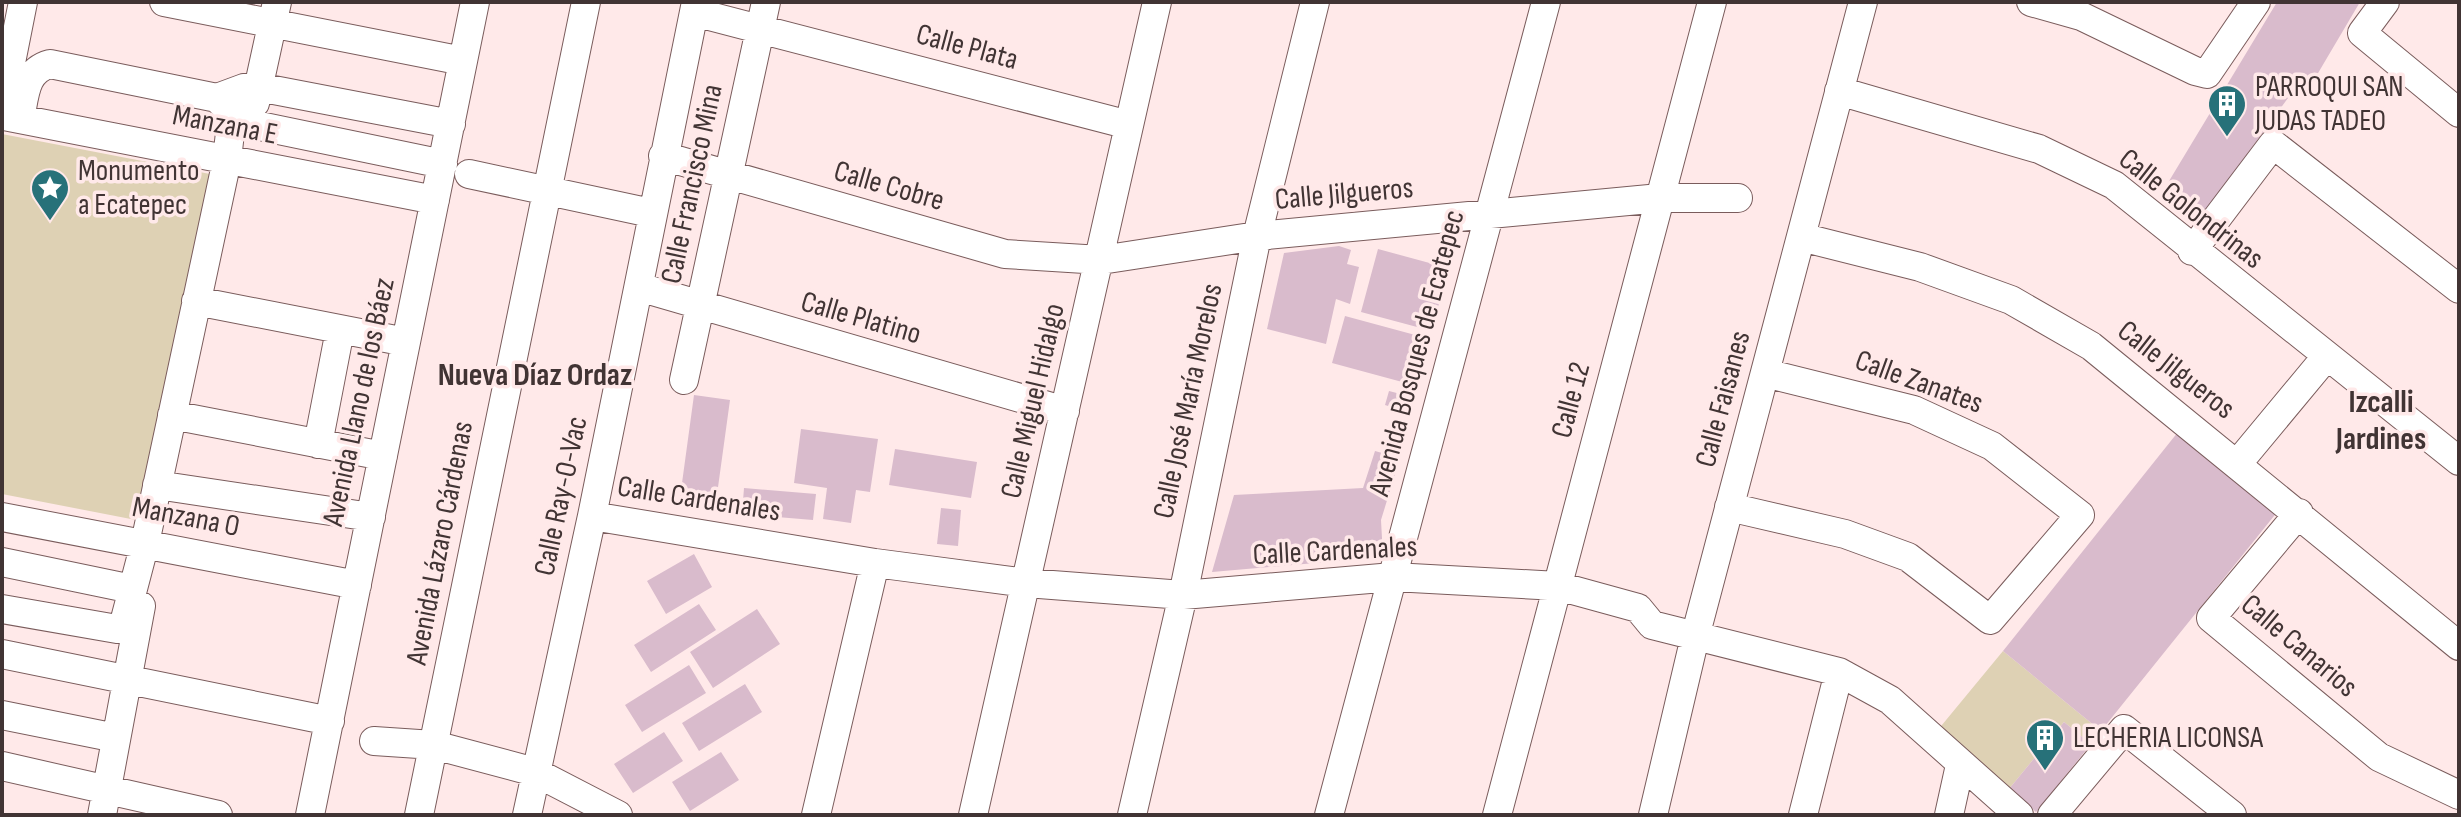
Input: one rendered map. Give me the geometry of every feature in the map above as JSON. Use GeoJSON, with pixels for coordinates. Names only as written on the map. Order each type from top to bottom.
{"type":"FeatureCollection","features":[{"type":"Feature","properties":{"kind":"street"},"geometry":{"type":"LineString","coordinates":[[10,100],[23,2]]}},
{"type":"Feature","properties":{"kind":"street"},"geometry":{"type":"LineString","coordinates":[[164,2],[274,12],[463,61]]}},
{"type":"Feature","properties":{"kind":"street","name":"Avenida Llano de los Báez"},"geometry":{"type":"LineString","coordinates":[[310,815],[435,200],[456,169],[451,124],[475,2]]}},
{"type":"Feature","properties":{"kind":"street","name":"Avenida Lázaro Cárdenas"},"geometry":{"type":"LineString","coordinates":[[419,815],[586,2]]}},
{"type":"Feature","properties":{"kind":"street","name":"Calle Miguel Hidalgo"},"geometry":{"type":"LineString","coordinates":[[973,815],[1157,2]]}},
{"type":"Feature","properties":{"kind":"street","name":"Calle José María Morelos"},"geometry":{"type":"LineString","coordinates":[[1132,815],[1183,595],[1257,236],[1315,2]]}},
{"type":"Feature","properties":{"kind":"street","name":"Avenida Bosques de Ecatepec"},"geometry":{"type":"LineString","coordinates":[[1329,815],[1546,2]]}},
{"type":"Feature","properties":{"kind":"street","name":"Calle 12"},"geometry":{"type":"LineString","coordinates":[[1497,815],[1712,2]]}},
{"type":"Feature","properties":{"kind":"street","name":"Calle Faisanes"},"geometry":{"type":"LineString","coordinates":[[1653,815],[1695,637],[1863,2]]}},
{"type":"Feature","properties":{"kind":"street"},"geometry":{"type":"LineString","coordinates":[[2031,2],[2081,16],[2207,74],[2256,2]]}},
{"type":"Feature","properties":{"kind":"street"},"geometry":{"type":"LineString","coordinates":[[2385,2],[2362,33],[2459,113]]}},
{"type":"Feature","properties":{"kind":"street","name":"Calle Plata"},"geometry":{"type":"LineString","coordinates":[[695,7],[763,15],[1129,125]]}},
{"type":"Feature","properties":{"kind":"street","name":"Calle Ray-O-Vac"},"geometry":{"type":"LineString","coordinates":[[527,815],[592,516],[695,7]]}},
{"type":"Feature","properties":{"kind":"street"},"geometry":{"type":"LineString","coordinates":[[104,802],[150,545],[157,485],[196,301],[234,161],[250,124],[274,12]]}},
{"type":"Feature","properties":{"kind":"street","name":"Calle Francisco Mina"},"geometry":{"type":"LineString","coordinates":[[684,380],[763,15]]}},
{"type":"Feature","properties":{"kind":"street"},"geometry":{"type":"LineString","coordinates":[[10,100],[38,67],[50,64],[217,98],[244,88],[258,87],[451,124]]}},
{"type":"Feature","properties":{"kind":"street","name":"Calle Golondrinas"},"geometry":{"type":"LineString","coordinates":[[1839,91],[2039,149],[2114,185],[2192,251],[2459,461]]}},
{"type":"Feature","properties":{"kind":"street"},"geometry":{"type":"LineString","coordinates":[[217,98],[232,114],[234,161]]}},
{"type":"Feature","properties":{"kind":"street","name":"Manzana E"},"geometry":{"type":"LineString","coordinates":[[10,100],[234,161],[435,200]]}},
{"type":"Feature","properties":{"kind":"street"},"geometry":{"type":"LineString","coordinates":[[250,124],[651,213]]}},
{"type":"Feature","properties":{"kind":"street"},"geometry":{"type":"LineString","coordinates":[[2192,251],[2273,144],[2459,289]]}},
{"type":"Feature","properties":{"kind":"street","name":"Calle Cobre"},"geometry":{"type":"LineString","coordinates":[[663,156],[1005,254],[1101,260]]}},
{"type":"Feature","properties":{"kind":"street","name":"Calle Jilgueros"},"geometry":{"type":"LineString","coordinates":[[1101,260],[1257,236],[1660,198],[1738,198]]}},
{"type":"Feature","properties":{"kind":"street","name":"Calle Jilgueros"},"geometry":{"type":"LineString","coordinates":[[1801,237],[1920,267],[2011,300],[2091,346],[2459,646]]}},
{"type":"Feature","properties":{"kind":"street","name":"Calle Platino"},"geometry":{"type":"LineString","coordinates":[[639,287],[1065,411]]}},
{"type":"Feature","properties":{"kind":"street"},"geometry":{"type":"LineString","coordinates":[[196,301],[406,342]]}},
{"type":"Feature","properties":{"kind":"street"},"geometry":{"type":"LineString","coordinates":[[318,444],[340,330]]}},
{"type":"Feature","properties":{"kind":"street"},"geometry":{"type":"LineString","coordinates":[[2238,463],[2326,357]]}},
{"type":"Feature","properties":{"kind":"street","name":"Calle Zanates"},"geometry":{"type":"LineString","coordinates":[[1729,507],[1845,534],[1908,557],[1990,620],[2080,515],[1992,446],[1914,410],[1832,387],[1765,373]]}},
{"type":"Feature","properties":{"kind":"street"},"geometry":{"type":"LineString","coordinates":[[172,415],[383,456]]}},
{"type":"Feature","properties":{"kind":"street"},"geometry":{"type":"LineString","coordinates":[[157,485],[371,517]]}},
{"type":"Feature","properties":{"kind":"street","name":"Calle Canarios"},"geometry":{"type":"LineString","coordinates":[[2299,513],[2211,618],[2379,757],[2459,795]]}},
{"type":"Feature","properties":{"kind":"street","name":"Calle Cardenales"},"geometry":{"type":"LineString","coordinates":[[592,516],[875,563],[1026,583],[1183,595],[1393,577],[1558,586],[1695,637],[1839,672],[1890,700],[2019,815]]}},
{"type":"Feature","properties":{"kind":"street","name":"Manzana O"},"geometry":{"type":"LineString","coordinates":[[2,517],[357,585]]}},
{"type":"Feature","properties":{"kind":"street"},"geometry":{"type":"LineString","coordinates":[[2,609],[117,629],[124,623],[132,589],[150,545]]}},
{"type":"Feature","properties":{"kind":"street"},"geometry":{"type":"LineString","coordinates":[[2,562],[132,589]]}},
{"type":"Feature","properties":{"kind":"street"},"geometry":{"type":"LineString","coordinates":[[816,815],[875,563]]}},
{"type":"Feature","properties":{"kind":"street"},"geometry":{"type":"LineString","coordinates":[[2,654],[127,677],[330,721]]}},
{"type":"Feature","properties":{"kind":"street"},"geometry":{"type":"LineString","coordinates":[[1803,815],[1839,672]]}},
{"type":"Feature","properties":{"kind":"street"},"geometry":{"type":"LineString","coordinates":[[2,715],[116,738]]}},
{"type":"Feature","properties":{"kind":"street"},"geometry":{"type":"LineString","coordinates":[[2052,815],[2124,729],[2232,815]]}},
{"type":"Feature","properties":{"kind":"street"},"geometry":{"type":"LineString","coordinates":[[374,741],[434,745],[535,772],[618,815]]}},
{"type":"Feature","properties":{"kind":"street"},"geometry":{"type":"LineString","coordinates":[[1949,815],[1960,765]]}},
{"type":"Feature","properties":{"kind":"street"},"geometry":{"type":"LineString","coordinates":[[2,766],[104,802],[218,815]]}},
{"type":"Feature","properties":{"kind":"shaded area"},"geometry":{"type":"Polygon","coordinates":[[[2,134],[210,174],[136,520],[2,494],[2,134]]]}},
{"type":"Feature","properties":{"kind":"shaded area"},"geometry":{"type":"Polygon","coordinates":[[[2003,651],[2101,731],[2091,744],[2064,722],[2009,789],[1937,731],[2003,651]]]}},
{"type":"Feature","properties":{"kind":"building","name":"PARROQUI SAN JUDAS TADEO"},"geometry":{"type":"Polygon","coordinates":[[[2277,2],[2360,2],[2311,85],[2299,83],[2201,217],[2163,191],[2277,2]]]}},
{"type":"Feature","properties":{"kind":"building"},"geometry":{"type":"Polygon","coordinates":[[[1339,246],[1351,250],[1347,264],[1359,267],[1350,304],[1336,299],[1326,344],[1267,329],[1284,253],[1339,246]]]}},
{"type":"Feature","properties":{"kind":"building"},"geometry":{"type":"Polygon","coordinates":[[[1378,249],[1448,268],[1432,331],[1361,312],[1378,249]]]}},
{"type":"Feature","properties":{"kind":"building"},"geometry":{"type":"Polygon","coordinates":[[[1345,316],[1430,339],[1417,386],[1332,363],[1345,316]]]}},
{"type":"Feature","properties":{"kind":"building"},"geometry":{"type":"Polygon","coordinates":[[[1389,391],[1412,397],[1407,412],[1385,405],[1389,391]]]}},
{"type":"Feature","properties":{"kind":"building"},"geometry":{"type":"Polygon","coordinates":[[[694,395],[730,400],[715,509],[679,505],[694,395]]]}},
{"type":"Feature","properties":{"kind":"building"},"geometry":{"type":"Polygon","coordinates":[[[801,429],[878,439],[870,492],[856,490],[851,523],[823,519],[827,488],[794,483],[801,429]]]}},
{"type":"Feature","properties":{"kind":"building"},"geometry":{"type":"Polygon","coordinates":[[[2178,432],[2278,511],[2101,731],[2003,651],[2178,432]]]}},
{"type":"Feature","properties":{"kind":"building"},"geometry":{"type":"Polygon","coordinates":[[[895,449],[977,462],[971,498],[889,485],[895,449]]]}},
{"type":"Feature","properties":{"kind":"building"},"geometry":{"type":"Polygon","coordinates":[[[1375,451],[1400,458],[1381,520],[1383,557],[1212,572],[1234,495],[1363,488],[1375,451]]]}},
{"type":"Feature","properties":{"kind":"building"},"geometry":{"type":"Polygon","coordinates":[[[744,488],[816,494],[813,520],[742,514],[744,488]]]}},
{"type":"Feature","properties":{"kind":"building"},"geometry":{"type":"Polygon","coordinates":[[[941,508],[961,510],[958,546],[937,544],[941,508]]]}},
{"type":"Feature","properties":{"kind":"building"},"geometry":{"type":"Polygon","coordinates":[[[694,554],[712,587],[666,614],[647,581],[694,554]]]}},
{"type":"Feature","properties":{"kind":"building"},"geometry":{"type":"Polygon","coordinates":[[[699,604],[716,630],[651,672],[634,645],[699,604]]]}},
{"type":"Feature","properties":{"kind":"building"},"geometry":{"type":"Polygon","coordinates":[[[757,609],[780,644],[713,688],[690,652],[757,609]]]}},
{"type":"Feature","properties":{"kind":"building"},"geometry":{"type":"Polygon","coordinates":[[[689,665],[706,693],[642,732],[625,705],[689,665]]]}},
{"type":"Feature","properties":{"kind":"building"},"geometry":{"type":"Polygon","coordinates":[[[745,684],[762,712],[699,751],[682,723],[745,684]]]}},
{"type":"Feature","properties":{"kind":"building","name":"LECHERIA LICONSA"},"geometry":{"type":"Polygon","coordinates":[[[2064,722],[2091,744],[2036,812],[2009,789],[2064,722]]]}},
{"type":"Feature","properties":{"kind":"building"},"geometry":{"type":"Polygon","coordinates":[[[664,732],[683,761],[633,793],[614,764],[664,732]]]}},
{"type":"Feature","properties":{"kind":"building"},"geometry":{"type":"Polygon","coordinates":[[[721,752],[739,780],[690,811],[672,782],[721,752]]]}},
{"type":"Feature","properties":{"kind":"place","name":"PARROQUI SAN JUDAS TADEO"},"geometry":{"type":"Point","coordinates":[2227,138]}},
{"type":"Feature","properties":{"kind":"place","name":"Monumento a Ecatepec"},"geometry":{"type":"Point","coordinates":[50,222]}},
{"type":"Feature","properties":{"kind":"place","name":"LECHERIA LICONSA"},"geometry":{"type":"Point","coordinates":[2045,772]}},
{"type":"Feature","properties":{"kind":"district","name":"Nueva Díaz Ordaz"},"geometry":{"type":"Point","coordinates":[535,375]}},
{"type":"Feature","properties":{"kind":"district","name":"Izcalli Jardines"},"geometry":{"type":"Point","coordinates":[2381,420]}}]}
